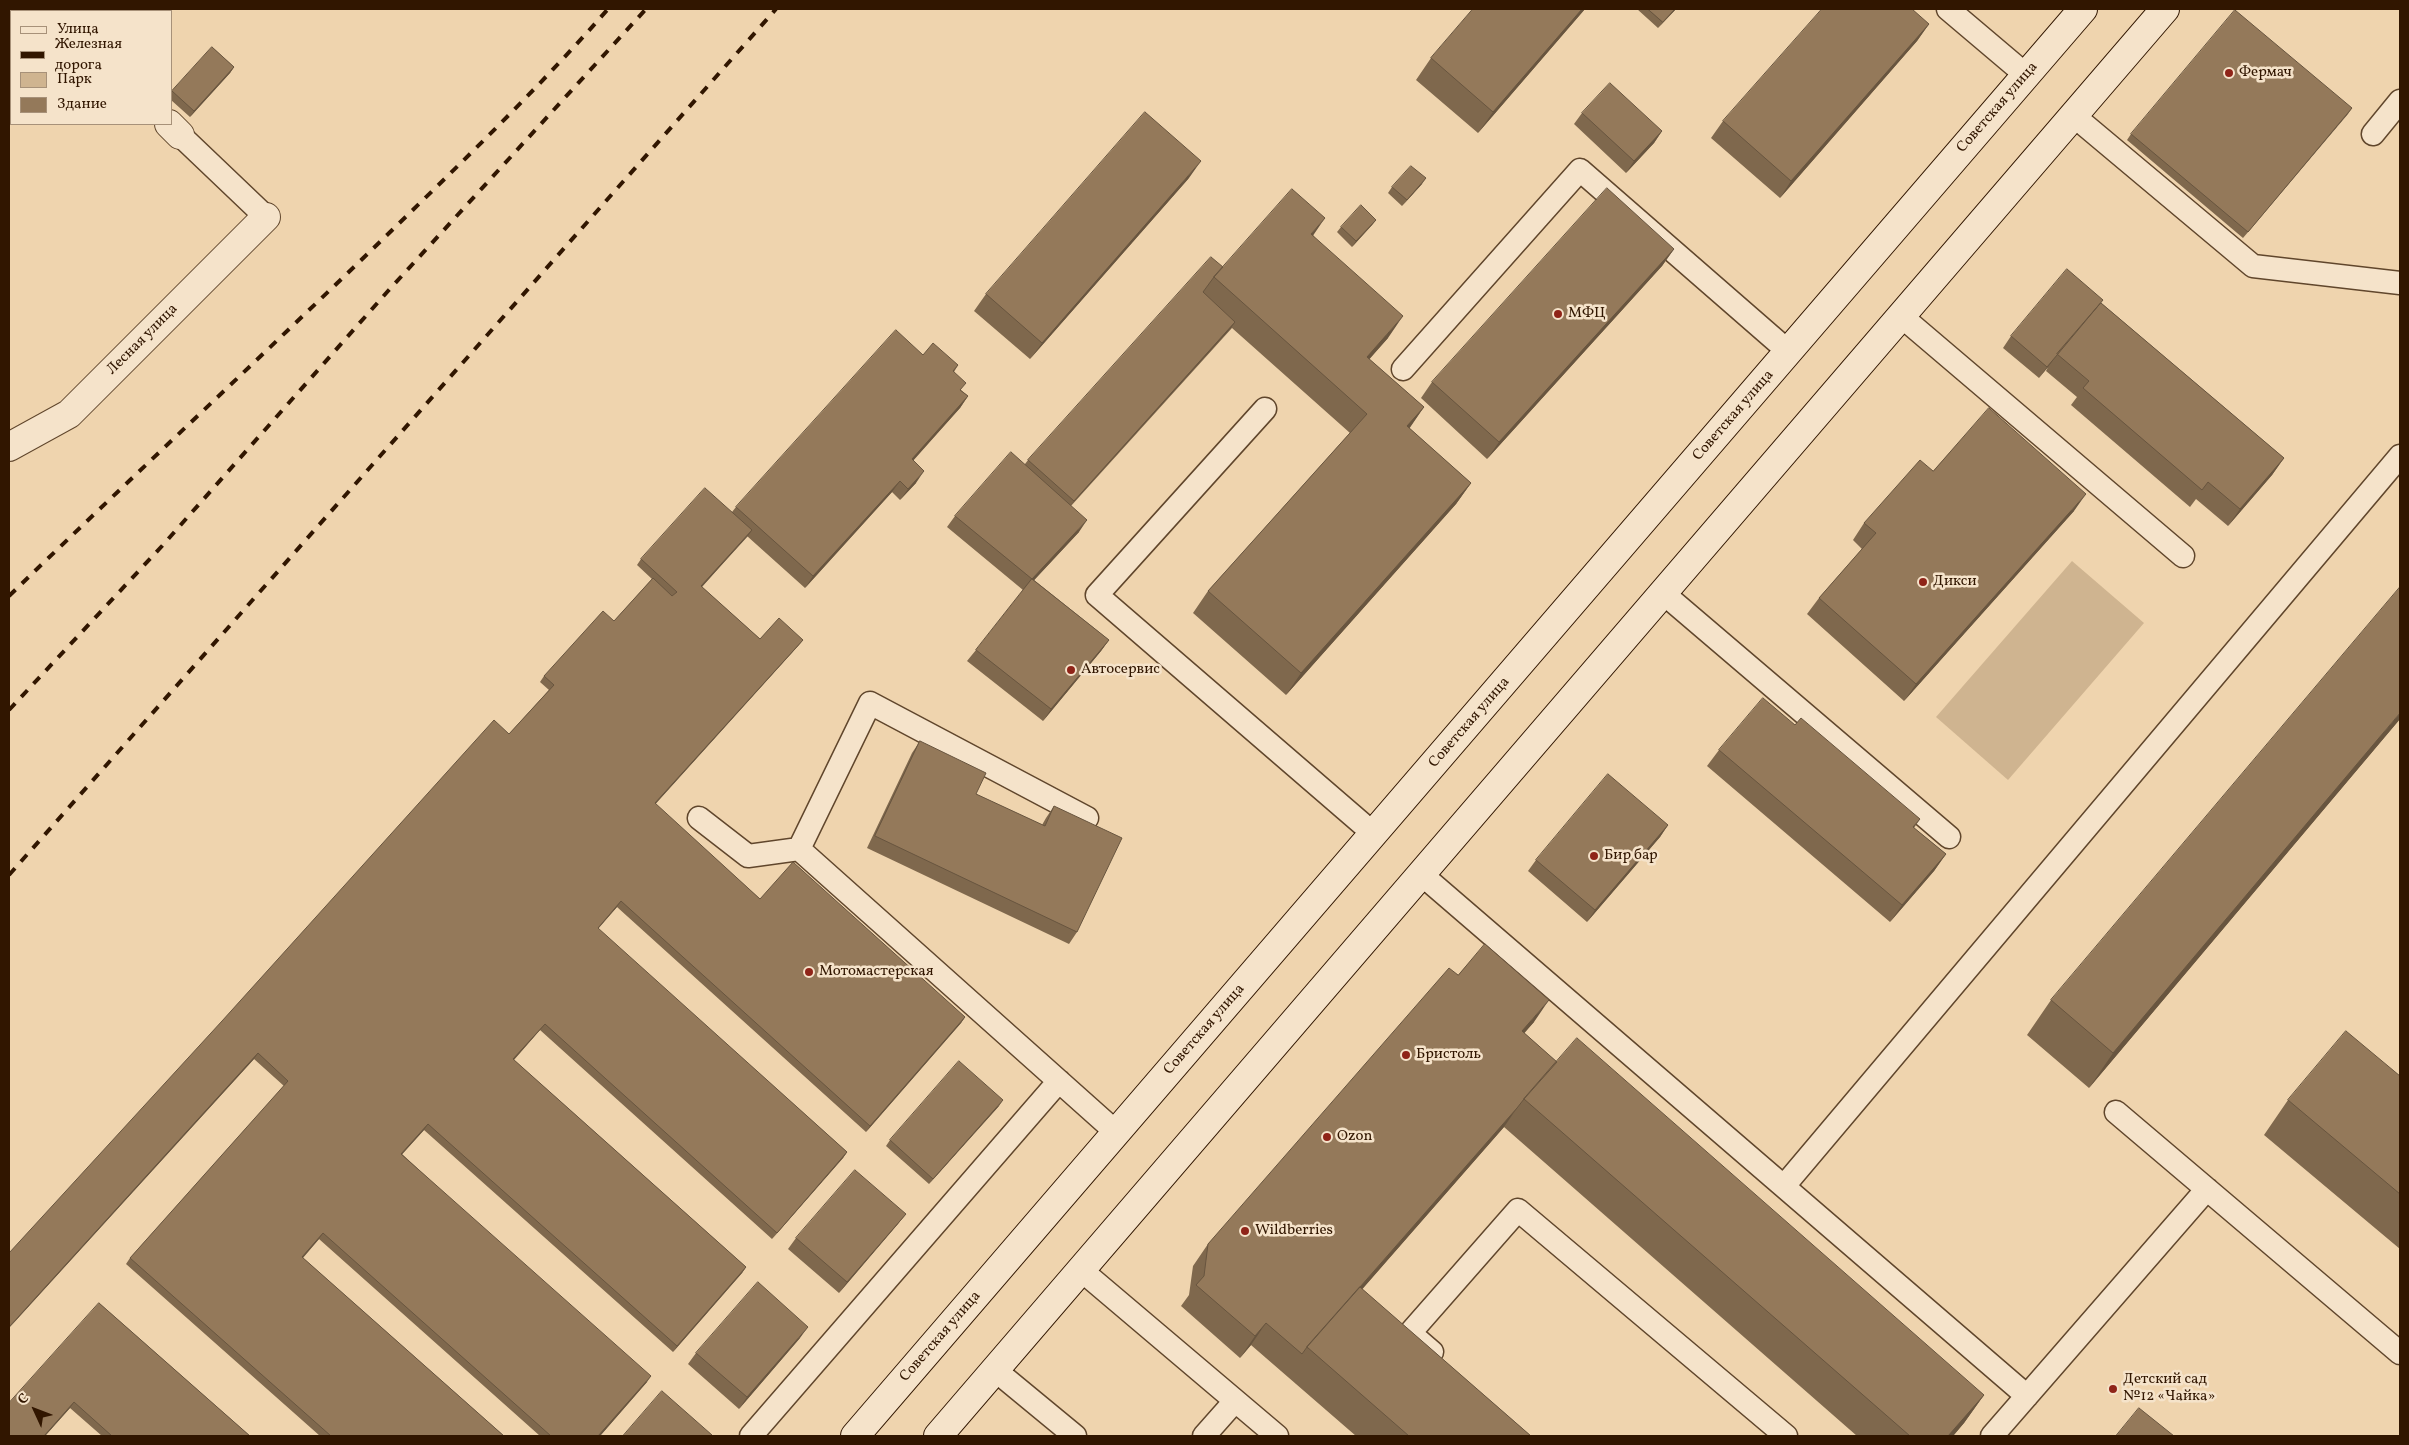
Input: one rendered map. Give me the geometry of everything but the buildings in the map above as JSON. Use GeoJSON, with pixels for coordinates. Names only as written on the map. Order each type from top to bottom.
{"type":"FeatureCollection","features":[{"type":"Feature","properties":{"kind":"main road","name":"Советская улица"},"geometry":{"type":"LineString","coordinates":[[855,1436],[2083,9]]}},
{"type":"Feature","properties":{"kind":"main road"},"geometry":{"type":"LineString","coordinates":[[938,1436],[2165,9]]}},
{"type":"Feature","properties":{"kind":"main road","name":"Лесная улица"},"geometry":{"type":"LineString","coordinates":[[9,447],[68,414],[266,217]]}},
{"type":"Feature","properties":{"kind":"lane"},"geometry":{"type":"LineString","coordinates":[[1948,9],[2026,75]]}},
{"type":"Feature","properties":{"kind":"lane"},"geometry":{"type":"LineString","coordinates":[[2373,134],[2400,101]]}},
{"type":"Feature","properties":{"kind":"lane"},"geometry":{"type":"LineString","coordinates":[[2074,116],[2252,266],[2400,283]]}},
{"type":"Feature","properties":{"kind":"lane"},"geometry":{"type":"LineString","coordinates":[[175,129],[266,217]]}},
{"type":"Feature","properties":{"kind":"lane"},"geometry":{"type":"LineString","coordinates":[[1403,369],[1580,170],[1789,352]]}},
{"type":"Feature","properties":{"kind":"lane"},"geometry":{"type":"LineString","coordinates":[[1901,316],[2183,556]]}},
{"type":"Feature","properties":{"kind":"lane"},"geometry":{"type":"LineString","coordinates":[[1265,409],[1097,595],[1374,834]]}},
{"type":"Feature","properties":{"kind":"lane"},"geometry":{"type":"LineString","coordinates":[[1784,1186],[2400,456]]}},
{"type":"Feature","properties":{"kind":"lane"},"geometry":{"type":"LineString","coordinates":[[1664,593],[1949,837]]}},
{"type":"Feature","properties":{"kind":"lane"},"geometry":{"type":"LineString","coordinates":[[799,849],[870,703],[1087,818]]}},
{"type":"Feature","properties":{"kind":"lane"},"geometry":{"type":"LineString","coordinates":[[699,818],[748,856],[799,849],[1117,1132]]}},
{"type":"Feature","properties":{"kind":"lane"},"geometry":{"type":"LineString","coordinates":[[1421,874],[2027,1396]]}},
{"type":"Feature","properties":{"kind":"lane"},"geometry":{"type":"LineString","coordinates":[[750,1436],[1059,1081]]}},
{"type":"Feature","properties":{"kind":"lane"},"geometry":{"type":"LineString","coordinates":[[2116,1112],[2400,1353]]}},
{"type":"Feature","properties":{"kind":"lane"},"geometry":{"type":"LineString","coordinates":[[1992,1436],[2207,1189]]}},
{"type":"Feature","properties":{"kind":"lane"},"geometry":{"type":"LineString","coordinates":[[1447,1365],[1410,1333],[1518,1210],[1786,1436]]}},
{"type":"Feature","properties":{"kind":"lane"},"geometry":{"type":"LineString","coordinates":[[1081,1270],[1276,1436]]}},
{"type":"Feature","properties":{"kind":"lane"},"geometry":{"type":"LineString","coordinates":[[995,1370],[1075,1436]]}},
{"type":"Feature","properties":{"kind":"lane"},"geometry":{"type":"LineString","coordinates":[[1204,1436],[1235,1401]]}},
{"type":"Feature","properties":{"kind":"green space"},"geometry":{"type":"Polygon","coordinates":[[[2072,561],[2144,623],[2008,780],[1936,717],[2072,561]]]}},
{"type":"Feature","properties":{"kind":"railway"},"geometry":{"type":"LineString","coordinates":[[9,596],[441,182],[526,97],[608,9]]}},
{"type":"Feature","properties":{"kind":"railway"},"geometry":{"type":"LineString","coordinates":[[9,710],[162,546],[388,291],[646,9]]}},
{"type":"Feature","properties":{"kind":"railway"},"geometry":{"type":"LineString","coordinates":[[9,875],[776,9]]}},
{"type":"Feature","properties":{"kind":"place","name":"Фермач"},"geometry":{"type":"Point","coordinates":[2229,73]}},
{"type":"Feature","properties":{"kind":"place","name":"МФЦ"},"geometry":{"type":"Point","coordinates":[1558,314]}},
{"type":"Feature","properties":{"kind":"place","name":"Дикси"},"geometry":{"type":"Point","coordinates":[1923,582]}},
{"type":"Feature","properties":{"kind":"place","name":"Автосервис"},"geometry":{"type":"Point","coordinates":[1071,670]}},
{"type":"Feature","properties":{"kind":"place","name":"Бир бар"},"geometry":{"type":"Point","coordinates":[1594,856]}},
{"type":"Feature","properties":{"kind":"place","name":"Мотомастерская"},"geometry":{"type":"Point","coordinates":[809,972]}},
{"type":"Feature","properties":{"kind":"place","name":"Бристоль"},"geometry":{"type":"Point","coordinates":[1406,1055]}},
{"type":"Feature","properties":{"kind":"place","name":"Ozon"},"geometry":{"type":"Point","coordinates":[1327,1137]}},
{"type":"Feature","properties":{"kind":"place","name":"Wildberries"},"geometry":{"type":"Point","coordinates":[1245,1231]}},
{"type":"Feature","properties":{"kind":"place","name":"Детский сад №12 «Чайка»"},"geometry":{"type":"Point","coordinates":[2113,1389]}}]}
